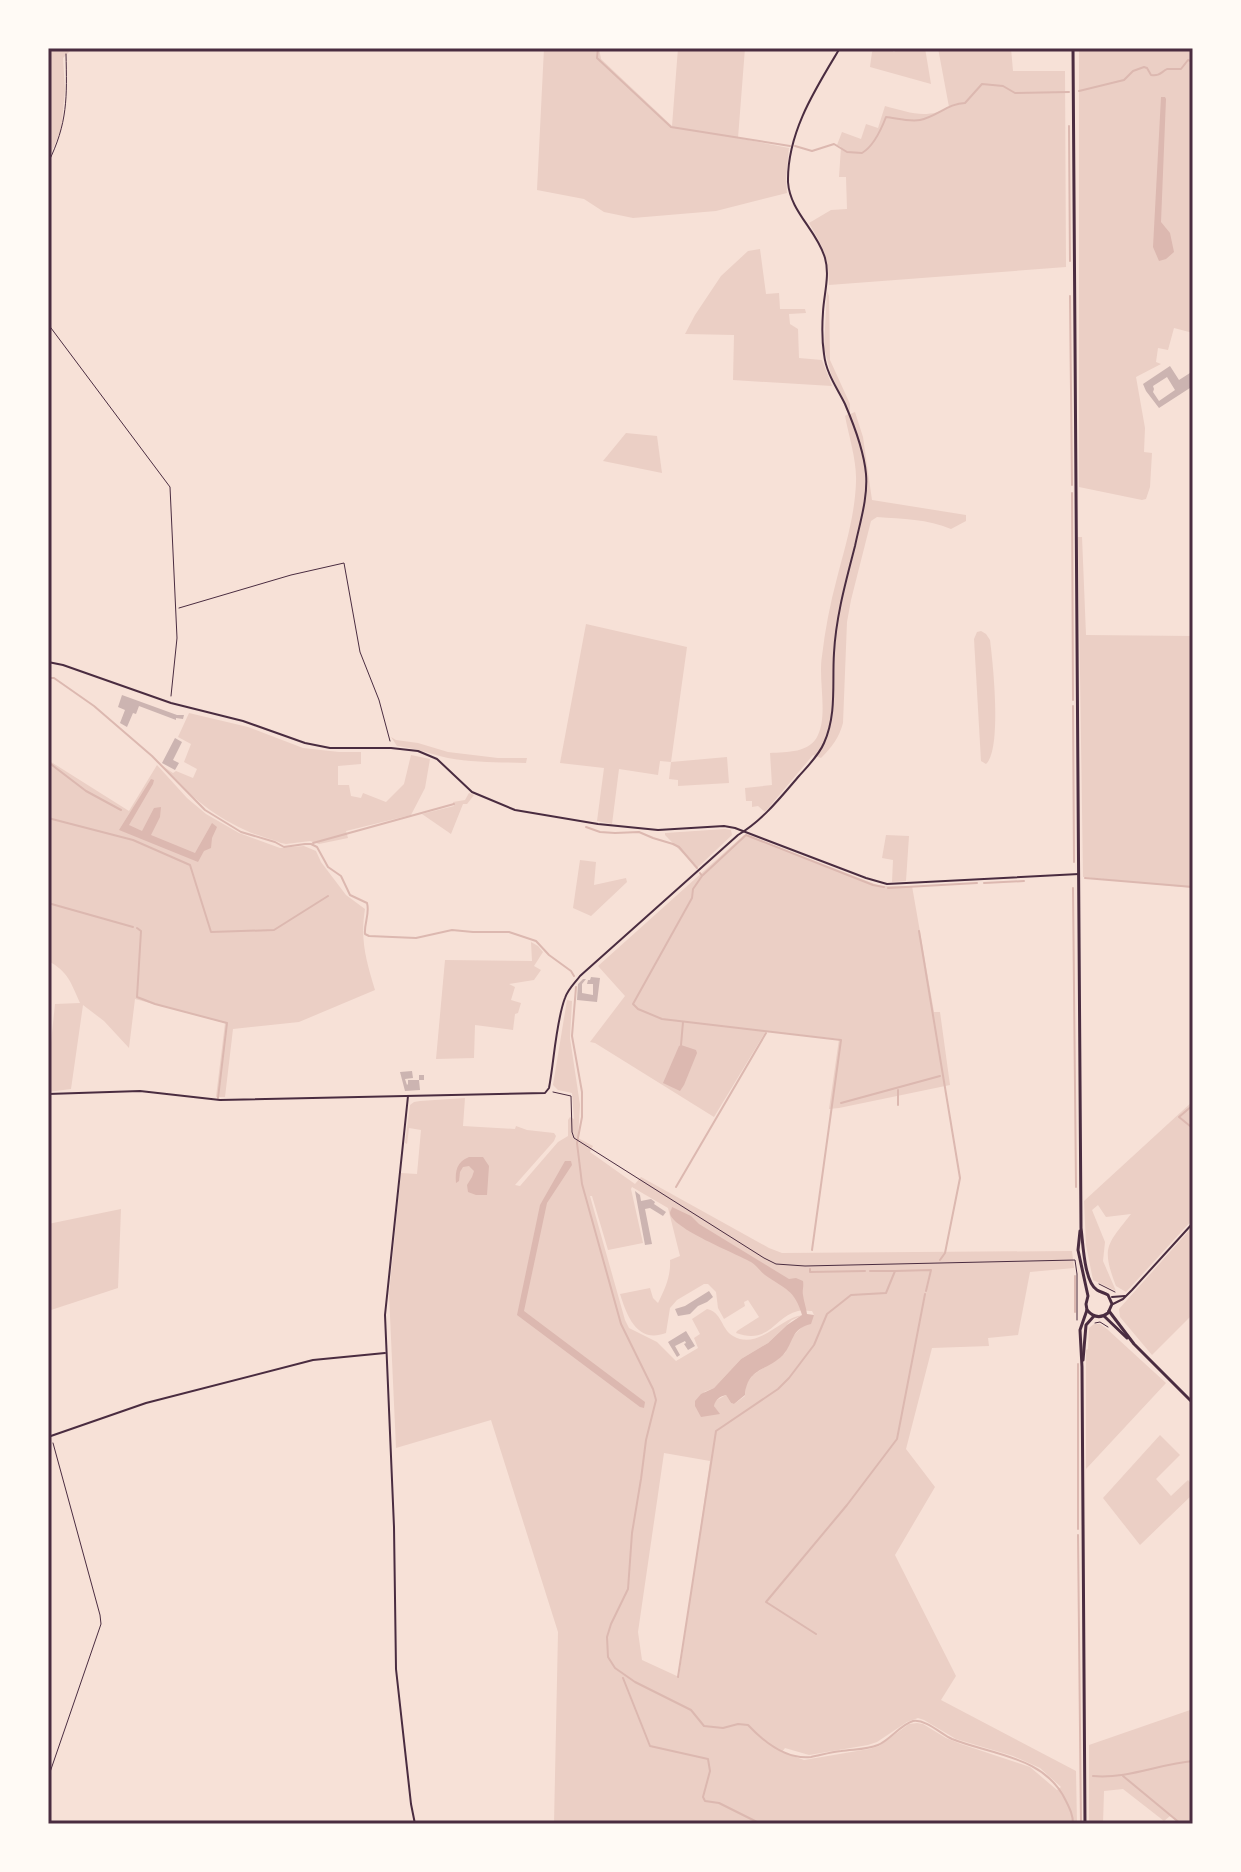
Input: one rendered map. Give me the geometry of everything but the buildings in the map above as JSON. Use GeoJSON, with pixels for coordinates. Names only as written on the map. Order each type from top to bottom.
{"type":"FeatureCollection","features":[{"type":"Feature","properties":{"kind":"main road"},"geometry":{"type":"LineString","coordinates":[[1073,48],[1081,1228],[1078,1250],[1088,1296],[1080,1330],[1085,1824]]}},
{"type":"Feature","properties":{"kind":"main road"},"geometry":{"type":"LineString","coordinates":[[1081,1228],[1088,1275],[1093,1287],[1110,1297],[1112,1304],[1104,1316]]}},
{"type":"Feature","properties":{"kind":"main road"},"geometry":{"type":"LineString","coordinates":[[1088,1296],[1098,1291]]}},
{"type":"Feature","properties":{"kind":"main road"},"geometry":{"type":"LineString","coordinates":[[1087,1310],[1094,1316],[1104,1316],[1193,1403]]}},
{"type":"Feature","properties":{"kind":"main road"},"geometry":{"type":"LineString","coordinates":[[1109,1311],[1134,1344]]}},
{"type":"Feature","properties":{"kind":"main road"},"geometry":{"type":"LineString","coordinates":[[1082,1367],[1086,1325],[1094,1316]]}},
{"type":"Feature","properties":{"kind":"street"},"geometry":{"type":"LineString","coordinates":[[48,1094],[140,1091],[220,1100],[545,1093],[548,1091],[562,1008],[571,987],[738,835],[754,825],[816,755],[831,723],[838,616],[866,496],[866,474],[845,405],[826,367],[823,322],[825,259],[818,241],[797,211],[788,180],[792,148],[806,106],[840,48]]}},
{"type":"Feature","properties":{"kind":"street"},"geometry":{"type":"LineString","coordinates":[[48,662],[171,703],[243,721],[295,741],[351,749],[418,751],[437,759],[472,792],[515,810],[658,830],[724,826],[887,884],[1079,874]]}},
{"type":"Feature","properties":{"kind":"street"},"geometry":{"type":"LineString","coordinates":[[409,1095],[385,1315],[394,1527],[396,1669],[415,1824]]}},
{"type":"Feature","properties":{"kind":"street"},"geometry":{"type":"LineString","coordinates":[[1112,1304],[1126,1295],[1193,1223]]}},
{"type":"Feature","properties":{"kind":"street"},"geometry":{"type":"LineString","coordinates":[[1110,1297],[1126,1295]]}},
{"type":"Feature","properties":{"kind":"street"},"geometry":{"type":"LineString","coordinates":[[49,1436],[146,1403],[313,1360],[386,1353]]}},
{"type":"Feature","properties":{"kind":"path"},"geometry":{"type":"LineString","coordinates":[[48,163],[64,124],[66,54]]}},
{"type":"Feature","properties":{"kind":"path"},"geometry":{"type":"LineString","coordinates":[[48,324],[170,487],[177,609],[171,703]]}},
{"type":"Feature","properties":{"kind":"path"},"geometry":{"type":"LineString","coordinates":[[177,609],[291,575],[344,563],[360,652],[379,700],[391,748]]}},
{"type":"Feature","properties":{"kind":"path"},"geometry":{"type":"LineString","coordinates":[[548,1091],[571,1096],[574,1138],[776,1264],[1075,1260],[1076,1320]]}},
{"type":"Feature","properties":{"kind":"path"},"geometry":{"type":"LineString","coordinates":[[1090,1326],[1100,1322],[1108,1328]]}},
{"type":"Feature","properties":{"kind":"path"},"geometry":{"type":"LineString","coordinates":[[48,1778],[101,1624],[49,1436]]}},
{"type":"Feature","properties":{"kind":"shaded area"},"geometry":{"type":"Polygon","coordinates":[[[48,48],[73,48],[63,58],[65,90],[61,130],[48,160],[48,48]]]}},
{"type":"Feature","properties":{"kind":"shaded area"},"geometry":{"type":"Polygon","coordinates":[[[544,48],[599,48],[601,59],[672,126],[678,48],[745,48],[738,138],[789,148],[787,193],[716,211],[633,218],[604,212],[584,199],[537,190],[544,48]]]}},
{"type":"Feature","properties":{"kind":"shaded area"},"geometry":{"type":"Polygon","coordinates":[[[875,48],[889,48],[894,52],[898,48],[925,48],[931,84],[870,67],[875,48]]]}},
{"type":"Feature","properties":{"kind":"shaded area"},"geometry":{"type":"Polygon","coordinates":[[[938,48],[1011,48],[1013,71],[1065,71],[1066,267],[829,285],[824,252],[809,223],[831,210],[847,209],[846,177],[839,177],[841,147],[837,145],[842,132],[861,139],[866,124],[878,128],[885,106],[925,114],[949,107],[938,48]]]}},
{"type":"Feature","properties":{"kind":"shaded area"},"geometry":{"type":"Polygon","coordinates":[[[1079,48],[1193,48],[1193,333],[1174,328],[1168,350],[1158,348],[1156,362],[1161,364],[1136,377],[1145,428],[1144,452],[1152,453],[1150,487],[1146,499],[1142,500],[1079,487],[1079,48]]]}},
{"type":"Feature","properties":{"kind":"shaded area"},"geometry":{"type":"Polygon","coordinates":[[[1161,97],[1166,99],[1161,222],[1170,233],[1174,252],[1159,261],[1153,247],[1161,97]]]}},
{"type":"Feature","properties":{"kind":"shaded area"},"geometry":{"type":"Polygon","coordinates":[[[760,249],[766,294],[779,293],[780,309],[805,309],[806,313],[789,314],[790,324],[798,329],[799,358],[822,360],[832,386],[733,380],[734,335],[685,334],[721,276],[748,251],[760,249]]]}},
{"type":"Feature","properties":{"kind":"shaded area"},"geometry":{"type":"Polygon","coordinates":[[[827,291],[830,360],[850,404],[850,414],[855,412],[863,437],[872,500],[966,515],[966,521],[951,529],[905,519],[877,517],[871,521],[847,622],[843,723],[835,742],[825,754],[821,758],[813,755],[765,812],[758,806],[752,807],[752,801],[746,801],[745,788],[772,785],[770,753],[791,752],[810,745],[821,727],[821,665],[825,636],[855,494],[855,466],[845,416],[848,414],[824,348],[827,291]]]}},
{"type":"Feature","properties":{"kind":"shaded area"},"geometry":{"type":"Polygon","coordinates":[[[626,433],[657,436],[662,473],[603,461],[626,433]]]}},
{"type":"Feature","properties":{"kind":"shaded area"},"geometry":{"type":"Polygon","coordinates":[[[1078,537],[1082,537],[1086,635],[1193,636],[1193,888],[1083,877],[1078,537]]]}},
{"type":"Feature","properties":{"kind":"shaded area"},"geometry":{"type":"Polygon","coordinates":[[[586,624],[687,647],[671,762],[660,761],[658,775],[619,769],[612,824],[597,821],[604,768],[560,763],[586,624]]]}},
{"type":"Feature","properties":{"kind":"shaded area"},"geometry":{"type":"Polygon","coordinates":[[[981,631],[990,640],[995,705],[994,742],[986,764],[981,761],[974,639],[981,631]]]}},
{"type":"Feature","properties":{"kind":"shaded area"},"geometry":{"type":"Polygon","coordinates":[[[189,713],[248,727],[303,748],[361,752],[361,764],[338,766],[338,785],[349,785],[351,796],[361,798],[363,793],[386,802],[404,784],[411,755],[430,759],[425,788],[411,815],[346,831],[348,838],[319,844],[310,841],[281,843],[250,832],[209,809],[161,765],[173,773],[176,771],[193,778],[197,769],[184,762],[191,744],[178,737],[189,713]]]}},
{"type":"Feature","properties":{"kind":"shaded area"},"geometry":{"type":"Polygon","coordinates":[[[391,737],[448,752],[527,758],[526,763],[458,760],[397,746],[391,737]]]}},
{"type":"Feature","properties":{"kind":"shaded area"},"geometry":{"type":"Polygon","coordinates":[[[727,757],[729,783],[678,786],[678,780],[669,779],[671,762],[727,757]]]}},
{"type":"Feature","properties":{"kind":"shaded area"},"geometry":{"type":"Polygon","coordinates":[[[48,760],[129,811],[157,765],[206,814],[239,833],[280,848],[304,846],[316,851],[346,895],[365,909],[365,950],[375,990],[299,1022],[233,1029],[225,1097],[216,1097],[225,1023],[135,999],[129,1048],[104,1021],[83,1005],[71,1089],[48,1092],[55,1004],[80,1003],[65,973],[48,961],[48,760]]]}},
{"type":"Feature","properties":{"kind":"shaded area"},"geometry":{"type":"Polygon","coordinates":[[[151,779],[154,780],[153,784],[129,825],[142,831],[154,808],[161,807],[160,817],[151,835],[195,853],[212,823],[217,827],[211,848],[204,851],[198,862],[119,830],[151,779]]]}},
{"type":"Feature","properties":{"kind":"shaded area"},"geometry":{"type":"Polygon","coordinates":[[[469,793],[474,795],[467,804],[463,804],[451,834],[422,814],[454,806],[453,802],[465,800],[469,793]]]}},
{"type":"Feature","properties":{"kind":"shaded area"},"geometry":{"type":"Polygon","coordinates":[[[731,830],[732,835],[697,868],[665,835],[665,833],[731,830]]]}},
{"type":"Feature","properties":{"kind":"shaded area"},"geometry":{"type":"Polygon","coordinates":[[[744,835],[880,886],[912,886],[934,1012],[940,1012],[950,1085],[829,1109],[839,1039],[766,1031],[714,1117],[590,1042],[625,996],[598,966],[744,835]]]}},
{"type":"Feature","properties":{"kind":"shaded area"},"geometry":{"type":"Polygon","coordinates":[[[886,835],[909,836],[906,881],[892,882],[893,860],[882,858],[886,835]]]}},
{"type":"Feature","properties":{"kind":"shaded area"},"geometry":{"type":"Polygon","coordinates":[[[580,860],[596,862],[594,885],[626,878],[627,882],[591,916],[573,908],[580,860]]]}},
{"type":"Feature","properties":{"kind":"shaded area"},"geometry":{"type":"Polygon","coordinates":[[[531,942],[543,952],[534,966],[541,970],[534,980],[509,984],[515,987],[511,1000],[521,1003],[515,1014],[513,1030],[475,1025],[474,1058],[436,1059],[445,960],[532,961],[531,942]]]}},
{"type":"Feature","properties":{"kind":"shaded area"},"geometry":{"type":"Polygon","coordinates":[[[567,1000],[572,1001],[570,1038],[580,1105],[578,1138],[593,1146],[590,1152],[635,1184],[641,1177],[782,1253],[1072,1251],[1074,1268],[1030,1272],[1018,1335],[988,1338],[989,1346],[932,1348],[906,1449],[935,1487],[895,1555],[956,1676],[941,1700],[1076,1771],[1077,1824],[554,1824],[558,1632],[491,1420],[396,1448],[389,1294],[401,1173],[417,1174],[421,1130],[409,1128],[405,1143],[410,1105],[420,1101],[465,1098],[463,1126],[515,1129],[516,1126],[554,1133],[554,1141],[515,1185],[520,1186],[558,1142],[568,1136],[568,1120],[570,1117],[574,1119],[572,1093],[558,1090],[553,1085],[567,1000]],[[632,1187],[643,1243],[608,1250],[590,1196],[629,1328],[657,1342],[676,1361],[698,1348],[694,1338],[700,1334],[692,1319],[707,1309],[716,1314],[729,1333],[742,1339],[760,1336],[786,1321],[803,1315],[792,1320],[768,1343],[741,1359],[714,1388],[704,1392],[719,1414],[714,1406],[715,1401],[726,1395],[734,1404],[745,1396],[746,1384],[753,1375],[785,1353],[792,1337],[814,1315],[812,1311],[798,1311],[764,1333],[747,1336],[736,1333],[759,1317],[748,1300],[744,1302],[745,1306],[724,1319],[718,1308],[716,1292],[704,1284],[677,1300],[670,1308],[666,1333],[648,1335],[641,1331],[630,1319],[620,1294],[650,1288],[658,1303],[668,1277],[670,1260],[680,1256],[668,1208],[632,1187]],[[664,1453],[638,1632],[642,1660],[679,1677],[710,1461],[664,1453]],[[918,1718],[868,1745],[809,1755],[785,1748],[782,1752],[804,1760],[869,1749],[879,1746],[909,1724],[917,1723],[961,1744],[1030,1767],[1057,1790],[1061,1787],[1040,1768],[1013,1756],[956,1739],[918,1718]]]}},
{"type":"Feature","properties":{"kind":"shaded area"},"geometry":{"type":"Polygon","coordinates":[[[681,1045],[697,1053],[680,1091],[663,1083],[681,1045]]]}},
{"type":"Feature","properties":{"kind":"shaded area"},"geometry":{"type":"Polygon","coordinates":[[[1193,1101],[1193,1219],[1126,1292],[1116,1286],[1108,1254],[1112,1240],[1131,1214],[1106,1217],[1098,1205],[1092,1210],[1105,1242],[1103,1261],[1116,1291],[1093,1280],[1086,1245],[1084,1201],[1193,1101]]]}},
{"type":"Feature","properties":{"kind":"shaded area"},"geometry":{"type":"Polygon","coordinates":[[[469,1157],[483,1157],[489,1166],[487,1195],[468,1192],[467,1185],[474,1171],[469,1166],[463,1167],[456,1183],[458,1167],[469,1157]]]}},
{"type":"Feature","properties":{"kind":"shaded area"},"geometry":{"type":"Polygon","coordinates":[[[565,1161],[571,1161],[572,1165],[547,1203],[524,1311],[645,1402],[644,1408],[517,1315],[540,1205],[565,1161]]]}},
{"type":"Feature","properties":{"kind":"shaded area"},"geometry":{"type":"Polygon","coordinates":[[[672,1207],[789,1279],[803,1281],[807,1314],[814,1315],[811,1324],[799,1329],[783,1355],[754,1375],[745,1395],[734,1404],[726,1395],[717,1400],[714,1406],[720,1414],[701,1417],[695,1401],[714,1388],[741,1359],[768,1343],[802,1315],[788,1291],[751,1262],[681,1226],[670,1213],[672,1207]]]}},
{"type":"Feature","properties":{"kind":"shaded area"},"geometry":{"type":"Polygon","coordinates":[[[121,1209],[118,1288],[48,1311],[48,1224],[121,1209]]]}},
{"type":"Feature","properties":{"kind":"shaded area"},"geometry":{"type":"Polygon","coordinates":[[[1193,1226],[1193,1314],[1152,1355],[1120,1317],[1119,1309],[1193,1226]]]}},
{"type":"Feature","properties":{"kind":"shaded area"},"geometry":{"type":"Polygon","coordinates":[[[1094,1324],[1107,1329],[1166,1383],[1086,1469],[1086,1350],[1089,1328],[1094,1324]]]}},
{"type":"Feature","properties":{"kind":"shaded area"},"geometry":{"type":"Polygon","coordinates":[[[1160,1435],[1180,1455],[1156,1479],[1171,1496],[1188,1480],[1193,1486],[1193,1494],[1140,1545],[1103,1498],[1160,1435]]]}},
{"type":"Feature","properties":{"kind":"shaded area"},"geometry":{"type":"Polygon","coordinates":[[[1193,1709],[1193,1824],[1180,1824],[1170,1816],[1164,1821],[1123,1789],[1104,1791],[1103,1824],[1089,1824],[1089,1745],[1193,1709]]]}},
{"type":"Feature","properties":{"kind":"waterway"},"geometry":{"type":"LineString","coordinates":[[598,48],[597,58],[671,127],[790,146]]}},
{"type":"Feature","properties":{"kind":"waterway"},"geometry":{"type":"LineString","coordinates":[[1079,91],[1124,80],[1133,71],[1144,67],[1151,75],[1156,75],[1167,69],[1181,69],[1188,60],[1193,62]]}},
{"type":"Feature","properties":{"kind":"waterway"},"geometry":{"type":"LineString","coordinates":[[795,146],[812,151],[834,144],[847,152],[862,153],[874,142],[886,117],[911,121],[926,118],[953,105],[965,103],[982,84],[1003,86],[1015,93],[1069,92]]}},
{"type":"Feature","properties":{"kind":"waterway"},"geometry":{"type":"LineString","coordinates":[[1069,126],[1070,261]]}},
{"type":"Feature","properties":{"kind":"waterway"},"geometry":{"type":"LineString","coordinates":[[1070,296],[1072,485]]}},
{"type":"Feature","properties":{"kind":"waterway"},"geometry":{"type":"LineString","coordinates":[[1072,493],[1073,700]]}},
{"type":"Feature","properties":{"kind":"waterway"},"geometry":{"type":"LineString","coordinates":[[48,678],[54,678],[94,706],[152,756],[205,810],[241,832],[284,847],[305,844],[317,847],[328,867],[341,876],[350,895],[367,903],[365,934],[416,938],[452,930],[509,932],[536,941],[574,976]]}},
{"type":"Feature","properties":{"kind":"waterway"},"geometry":{"type":"LineString","coordinates":[[1073,706],[1074,862]]}},
{"type":"Feature","properties":{"kind":"waterway"},"geometry":{"type":"LineString","coordinates":[[48,762],[86,791],[121,810]]}},
{"type":"Feature","properties":{"kind":"waterway"},"geometry":{"type":"LineString","coordinates":[[313,843],[454,804]]}},
{"type":"Feature","properties":{"kind":"waterway"},"geometry":{"type":"LineString","coordinates":[[48,818],[133,840],[190,865],[211,932],[274,930],[328,896]]}},
{"type":"Feature","properties":{"kind":"waterway"},"geometry":{"type":"LineString","coordinates":[[586,827],[600,832],[639,832],[673,844],[697,868]]}},
{"type":"Feature","properties":{"kind":"waterway"},"geometry":{"type":"LineString","coordinates":[[703,875],[746,835],[884,887]]}},
{"type":"Feature","properties":{"kind":"waterway"},"geometry":{"type":"LineString","coordinates":[[700,873],[702,876],[693,889],[692,898],[633,1004],[662,1019],[841,1040],[812,1250]]}},
{"type":"Feature","properties":{"kind":"waterway"},"geometry":{"type":"LineString","coordinates":[[1085,878],[1193,887]]}},
{"type":"Feature","properties":{"kind":"waterway"},"geometry":{"type":"LineString","coordinates":[[984,883],[1024,881]]}},
{"type":"Feature","properties":{"kind":"waterway"},"geometry":{"type":"LineString","coordinates":[[888,888],[977,883]]}},
{"type":"Feature","properties":{"kind":"waterway"},"geometry":{"type":"LineString","coordinates":[[1073,888],[1076,1187]]}},
{"type":"Feature","properties":{"kind":"waterway"},"geometry":{"type":"LineString","coordinates":[[48,903],[133,927]]}},
{"type":"Feature","properties":{"kind":"waterway"},"geometry":{"type":"LineString","coordinates":[[137,928],[141,931],[137,997],[227,1023],[218,1098]]}},
{"type":"Feature","properties":{"kind":"waterway"},"geometry":{"type":"LineString","coordinates":[[919,931],[960,1178],[945,1253],[940,1260]]}},
{"type":"Feature","properties":{"kind":"waterway"},"geometry":{"type":"LineString","coordinates":[[576,987],[572,1036],[582,1092],[582,1117],[577,1143],[582,1184],[621,1324],[656,1400],[646,1440],[632,1533],[628,1589],[607,1637],[608,1657],[615,1668],[635,1682],[691,1710],[704,1726],[723,1728],[748,1725],[768,1743],[793,1756],[811,1757],[873,1747],[908,1723],[923,1722],[952,1739],[1016,1759],[1045,1775],[1057,1786],[1066,1801],[1073,1824]]}},
{"type":"Feature","properties":{"kind":"waterway"},"geometry":{"type":"LineString","coordinates":[[681,1045],[683,1022]]}},
{"type":"Feature","properties":{"kind":"waterway"},"geometry":{"type":"LineString","coordinates":[[676,1187],[766,1033]]}},
{"type":"Feature","properties":{"kind":"waterway"},"geometry":{"type":"LineString","coordinates":[[841,1103],[940,1076]]}},
{"type":"Feature","properties":{"kind":"waterway"},"geometry":{"type":"LineString","coordinates":[[898,1090],[898,1105]]}},
{"type":"Feature","properties":{"kind":"waterway"},"geometry":{"type":"LineString","coordinates":[[1190,1126],[1179,1117],[1193,1105]]}},
{"type":"Feature","properties":{"kind":"waterway"},"geometry":{"type":"LineString","coordinates":[[810,1269],[810,1272],[865,1271]]}},
{"type":"Feature","properties":{"kind":"waterway"},"geometry":{"type":"LineString","coordinates":[[895,1271],[931,1270],[926,1291]]}},
{"type":"Feature","properties":{"kind":"waterway"},"geometry":{"type":"LineString","coordinates":[[678,1677],[716,1431],[778,1389],[789,1378],[814,1345],[827,1314],[851,1295],[886,1293],[895,1271],[870,1271]]}},
{"type":"Feature","properties":{"kind":"waterway"},"geometry":{"type":"LineString","coordinates":[[1075,1276],[1075,1312]]}},
{"type":"Feature","properties":{"kind":"waterway"},"geometry":{"type":"LineString","coordinates":[[816,1634],[766,1602],[897,1439],[925,1294]]}},
{"type":"Feature","properties":{"kind":"waterway"},"geometry":{"type":"LineString","coordinates":[[1078,1364],[1078,1529]]}},
{"type":"Feature","properties":{"kind":"waterway"},"geometry":{"type":"LineString","coordinates":[[1078,1535],[1081,1824]]}},
{"type":"Feature","properties":{"kind":"waterway"},"geometry":{"type":"LineString","coordinates":[[623,1678],[650,1746],[708,1759],[710,1771],[703,1797],[705,1801],[719,1803],[761,1824]]}},
{"type":"Feature","properties":{"kind":"waterway"},"geometry":{"type":"LineString","coordinates":[[1093,1776],[1119,1775],[1193,1761]]}},
{"type":"Feature","properties":{"kind":"waterway"},"geometry":{"type":"LineString","coordinates":[[1123,1776],[1181,1824]]}}]}
